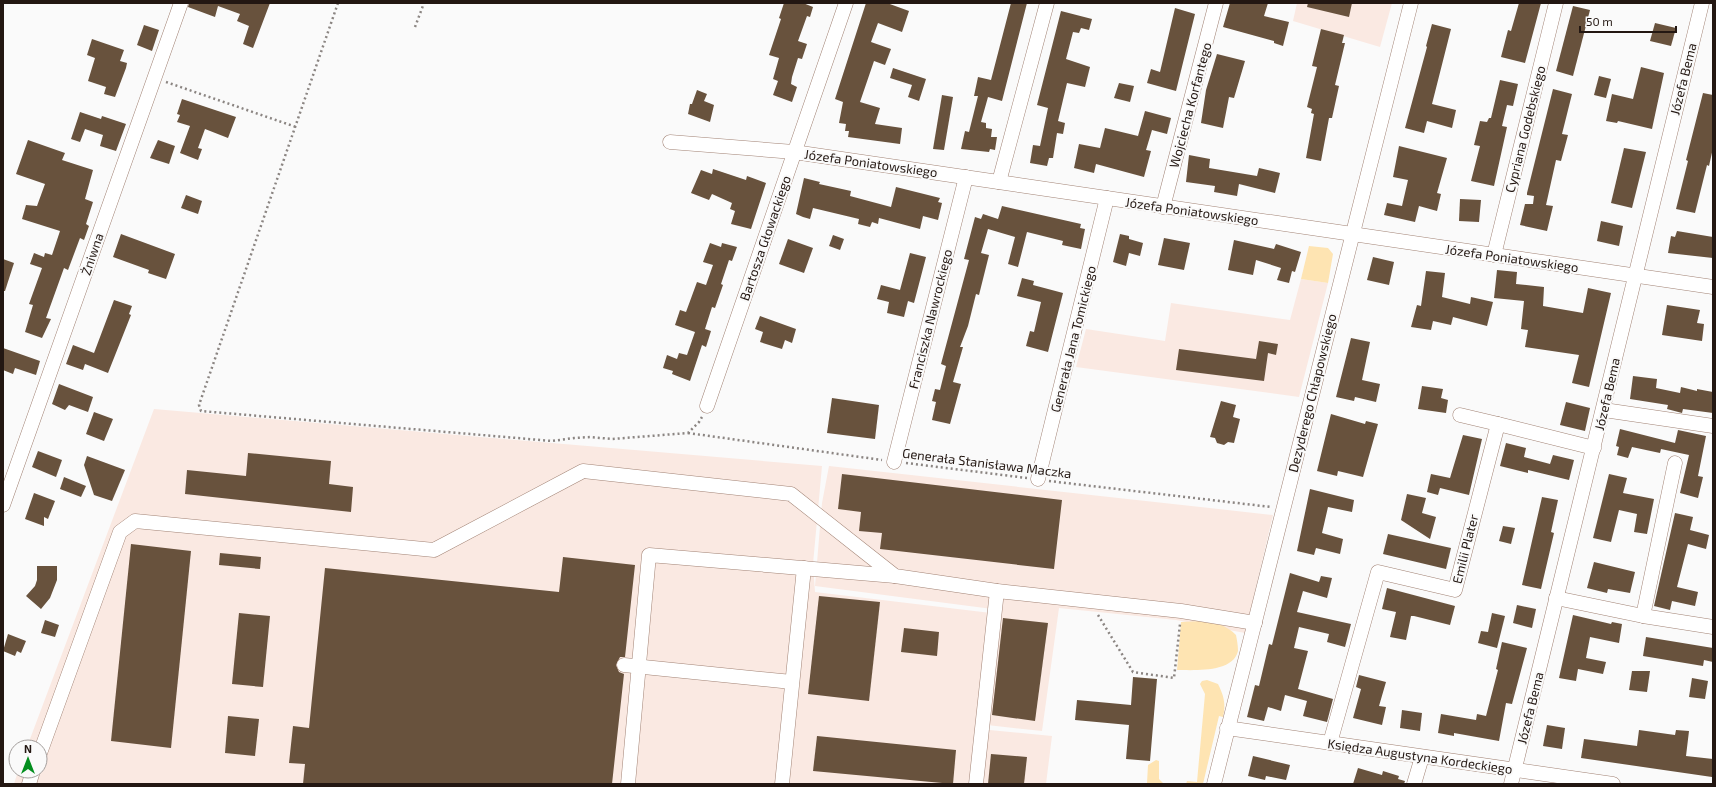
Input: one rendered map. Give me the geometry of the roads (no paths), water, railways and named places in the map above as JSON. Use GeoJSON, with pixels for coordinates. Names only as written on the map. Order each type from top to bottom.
{"type":"FeatureCollection","features":[{"type":"Feature","properties":{"kind":"street","name":"Żniwna"},"geometry":{"type":"LineString","coordinates":[[3,505],[181,3]]}},
{"type":"Feature","properties":{"kind":"street","name":"Bartosza Głowackiego"},"geometry":{"type":"LineString","coordinates":[[707,406],[846,3]]}},
{"type":"Feature","properties":{"kind":"street"},"geometry":{"type":"LineString","coordinates":[[999,182],[1047,3]]}},
{"type":"Feature","properties":{"kind":"street","name":"Wojciecha Korfantego"},"geometry":{"type":"LineString","coordinates":[[1163,206],[1216,3]]}},
{"type":"Feature","properties":{"kind":"street","name":"Dezyderego Chłapowskiego"},"geometry":{"type":"LineString","coordinates":[[1214,784],[1411,3]]}},
{"type":"Feature","properties":{"kind":"street","name":"Cypriana Godebskiego"},"geometry":{"type":"LineString","coordinates":[[1494,255],[1556,3]]}},
{"type":"Feature","properties":{"kind":"street","name":"Józefa Bema"},"geometry":{"type":"LineString","coordinates":[[1511,784],[1556,598],[1604,410],[1635,276],[1702,3]]}},
{"type":"Feature","properties":{"kind":"street","name":"Józefa Poniatowskiego"},"geometry":{"type":"LineString","coordinates":[[670,142],[794,152],[1713,287]]}},
{"type":"Feature","properties":{"kind":"street","name":"Franciszka Nawrockiego"},"geometry":{"type":"LineString","coordinates":[[894,462],[966,177]]}},
{"type":"Feature","properties":{"kind":"street","name":"Generała Jana Tomickiego"},"geometry":{"type":"LineString","coordinates":[[1038,479],[1107,198]]}},
{"type":"Feature","properties":{"kind":"street"},"geometry":{"type":"LineString","coordinates":[[1604,410],[1713,426]]}},
{"type":"Feature","properties":{"kind":"street"},"geometry":{"type":"LineString","coordinates":[[1460,415],[1594,448]]}},
{"type":"Feature","properties":{"kind":"street","name":"Emilii Plater"},"geometry":{"type":"LineString","coordinates":[[1330,743],[1378,572],[1455,590],[1498,424]]}},
{"type":"Feature","properties":{"kind":"street"},"geometry":{"type":"LineString","coordinates":[[1643,616],[1675,463]]}},
{"type":"Feature","properties":{"kind":"street"},"geometry":{"type":"LineString","coordinates":[[45,739],[120,532],[135,521],[434,550],[583,471],[791,494],[895,576]]}},
{"type":"Feature","properties":{"kind":"street"},"geometry":{"type":"LineString","coordinates":[[628,784],[640,667],[649,555],[895,576],[997,591],[1181,611],[1255,623]]}},
{"type":"Feature","properties":{"kind":"street"},"geometry":{"type":"LineString","coordinates":[[782,784],[804,568]]}},
{"type":"Feature","properties":{"kind":"street"},"geometry":{"type":"LineString","coordinates":[[976,784],[997,591]]}},
{"type":"Feature","properties":{"kind":"street"},"geometry":{"type":"LineString","coordinates":[[1556,598],[1643,616],[1713,627]]}},
{"type":"Feature","properties":{"kind":"street"},"geometry":{"type":"LineString","coordinates":[[624,665],[792,682]]}},
{"type":"Feature","properties":{"kind":"street","name":"Księdza Augustyna Kordeckiego"},"geometry":{"type":"LineString","coordinates":[[1227,728],[1613,784]]}},
{"type":"Feature","properties":{"kind":"street"},"geometry":{"type":"LineString","coordinates":[[1414,784],[1422,757]]}}]}
